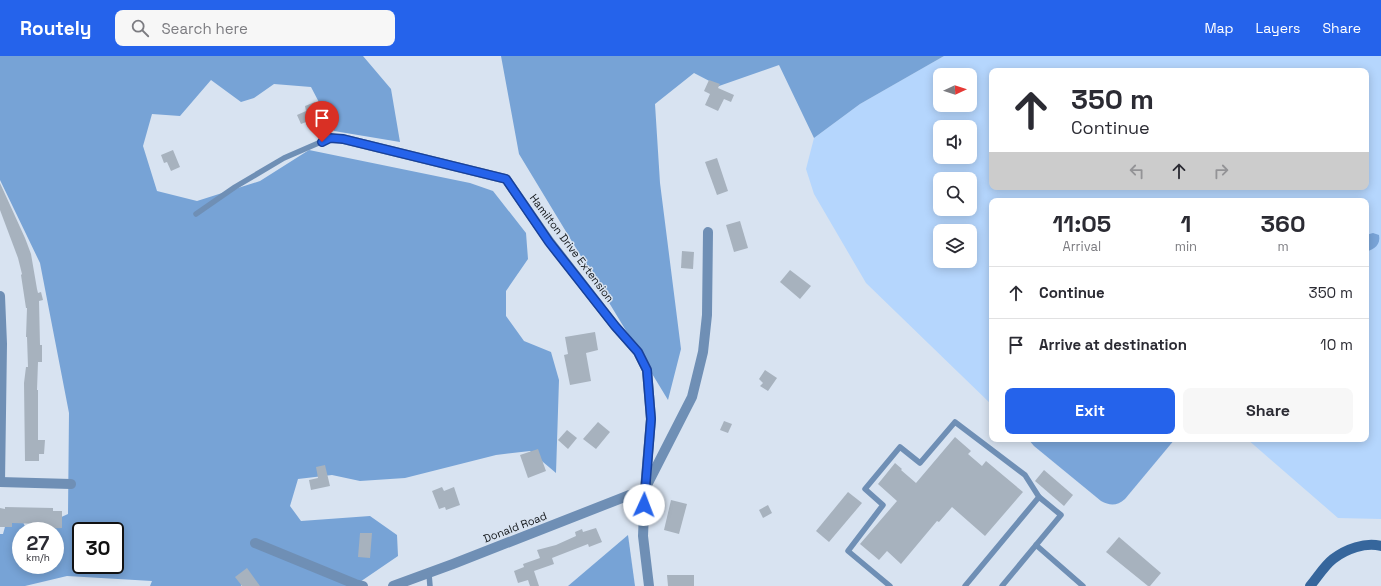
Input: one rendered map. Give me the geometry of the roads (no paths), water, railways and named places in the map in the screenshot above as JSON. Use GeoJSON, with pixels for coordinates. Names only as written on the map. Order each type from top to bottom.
{"type":"FeatureCollection","features":[{"type":"Feature","properties":{"kind":"street","name":"Hamilton Drive Extension"},"geometry":{"type":"LineString","coordinates":[[343,139],[506,179],[549,242],[615,326],[638,352],[647,370],[651,419],[645,489],[644,536],[649,586]]}},
{"type":"Feature","properties":{"kind":"street","name":"Hamilton Drive Extension"},"geometry":{"type":"LineString","coordinates":[[645,489],[692,398],[703,352],[707,315],[708,232]]}},
{"type":"Feature","properties":{"kind":"street"},"geometry":{"type":"LineString","coordinates":[[0,296],[2,324],[0,482],[71,484]]}},
{"type":"Feature","properties":{"kind":"street","name":"Donald Road"},"geometry":{"type":"LineString","coordinates":[[393,586],[429,574],[645,489]]}},
{"type":"Feature","properties":{"kind":"street"},"geometry":{"type":"LineString","coordinates":[[255,543],[363,586]]}},
{"type":"Feature","properties":{"kind":"street"},"geometry":{"type":"LineString","coordinates":[[1310,586],[1332,559],[1355,547],[1376,544],[1381,546]]}},
{"type":"Feature","properties":{"kind":"lane"},"geometry":{"type":"LineString","coordinates":[[196,214],[235,187],[284,158],[330,138],[343,139]]}},
{"type":"Feature","properties":{"kind":"lane"},"geometry":{"type":"LineString","coordinates":[[890,586],[848,551],[883,505],[865,489],[900,447],[920,463],[955,422],[1025,475],[1039,497],[1061,515],[1002,586]]}},
{"type":"Feature","properties":{"kind":"lane"},"geometry":{"type":"LineString","coordinates":[[965,586],[1039,497]]}},
{"type":"Feature","properties":{"kind":"lane"},"geometry":{"type":"LineString","coordinates":[[1036,545],[1083,586]]}},
{"type":"Feature","properties":{"kind":"lane"},"geometry":{"type":"LineString","coordinates":[[429,574],[430,586]]}}]}
